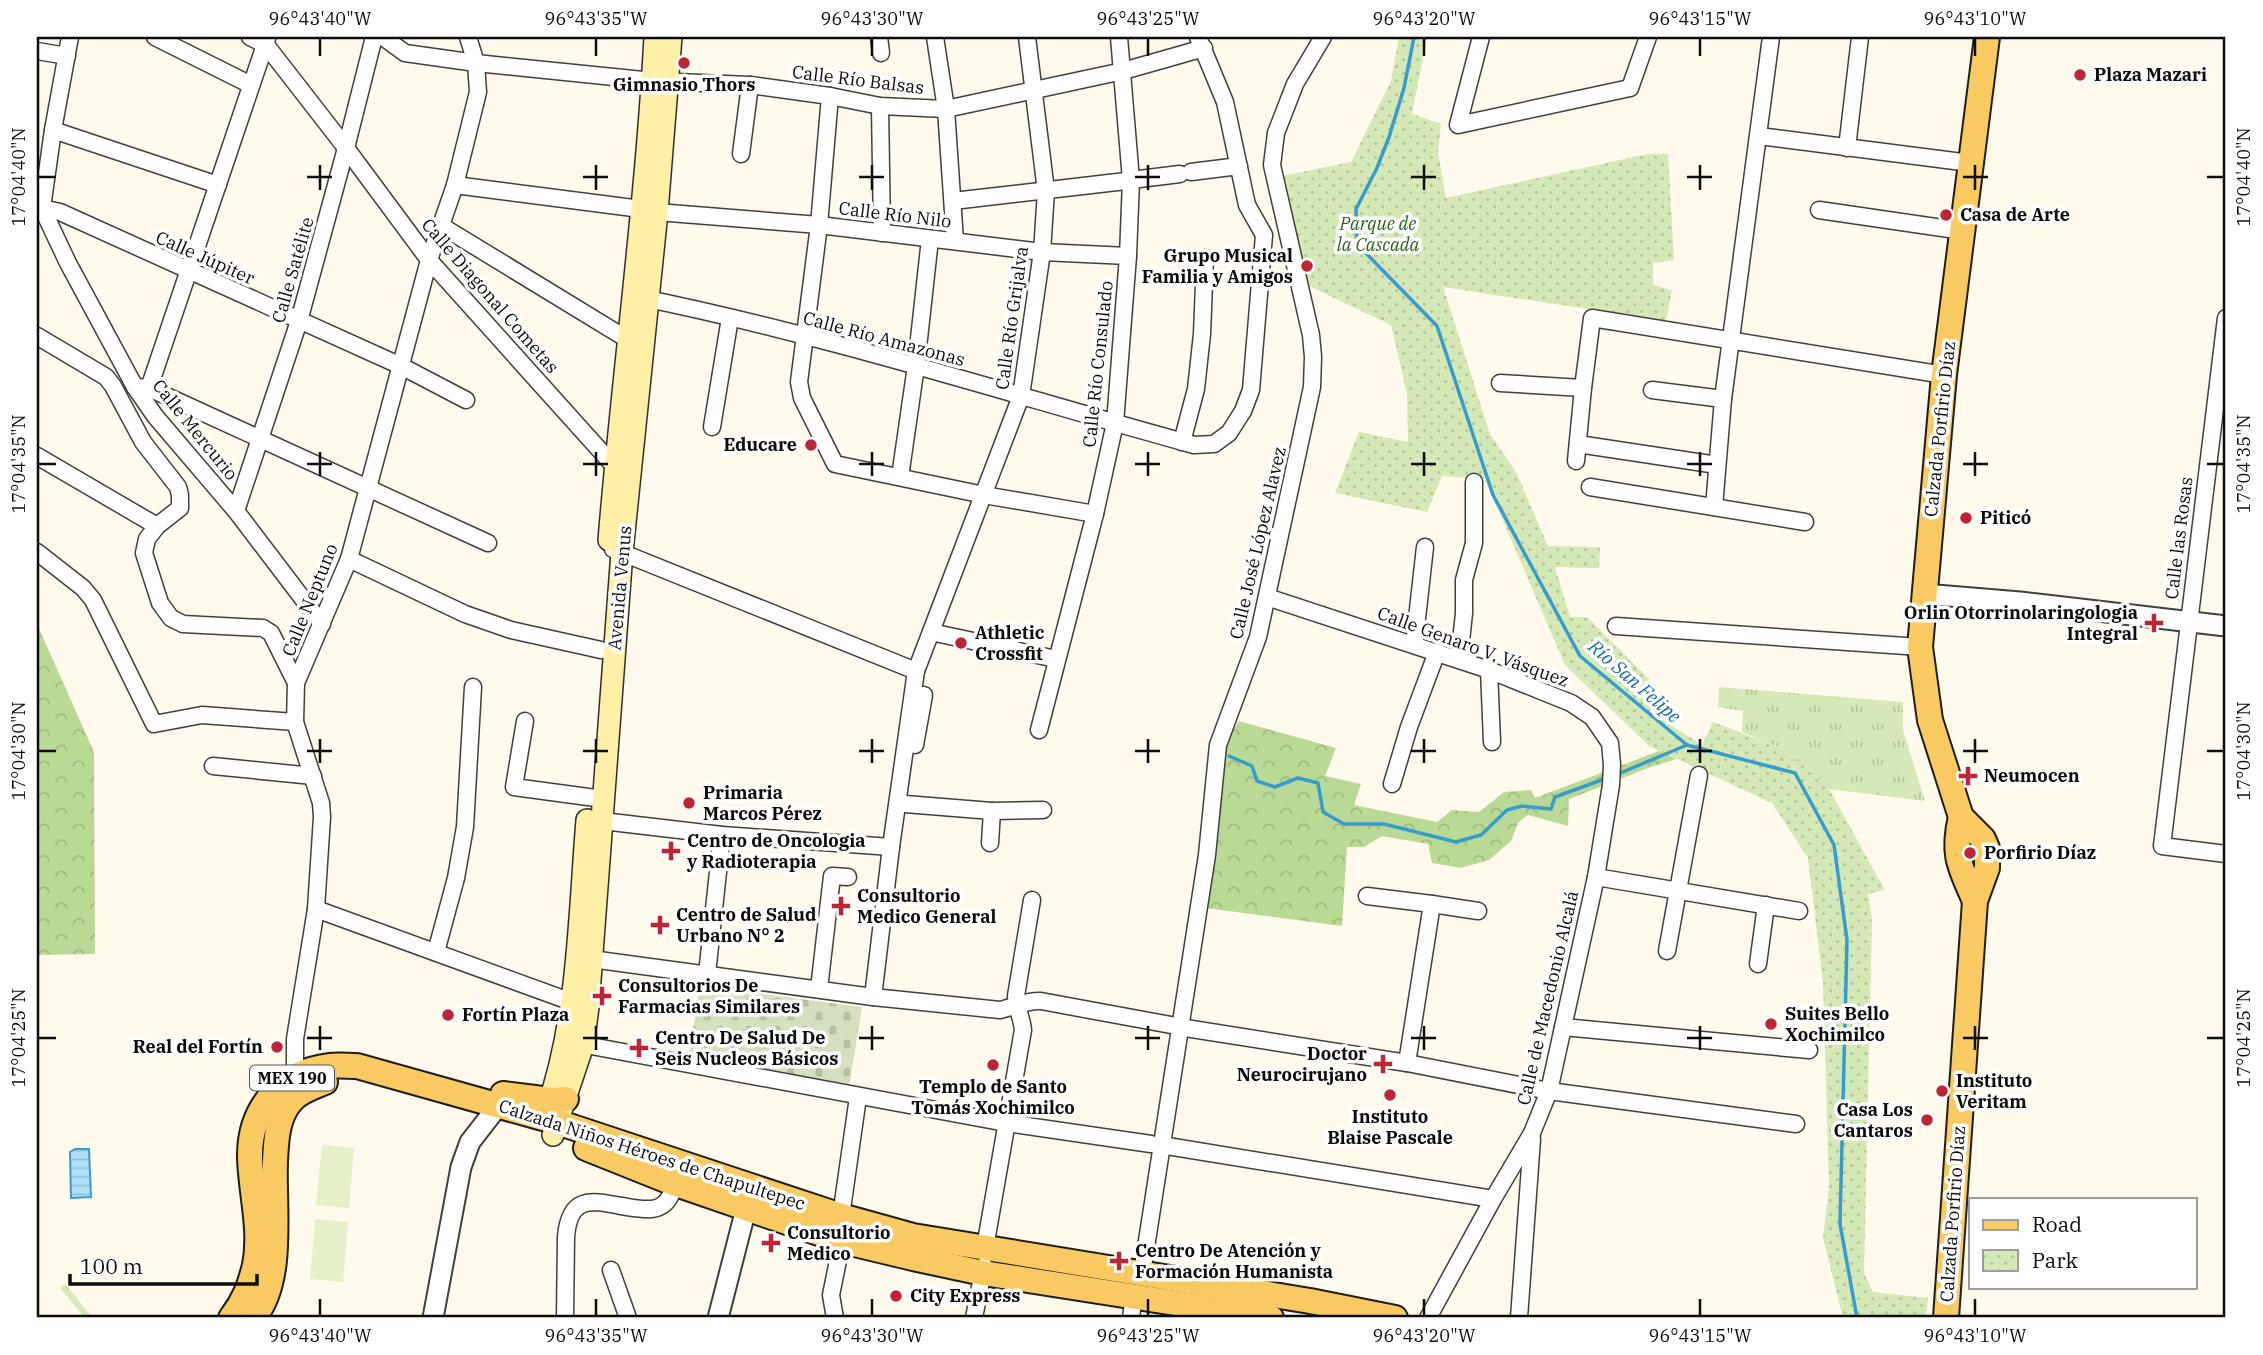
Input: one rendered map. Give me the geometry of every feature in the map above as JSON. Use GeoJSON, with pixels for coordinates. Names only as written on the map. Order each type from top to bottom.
{"type":"FeatureCollection","features":[{"type":"Feature","properties":{"kind":"main road","name":"Avenida Venus"},"geometry":{"type":"LineString","coordinates":[[655,37],[661,82]]}},
{"type":"Feature","properties":{"kind":"main road","name":"Avenida Venus"},"geometry":{"type":"LineString","coordinates":[[552,1117],[575,1043],[580,1005],[615,550],[661,82],[671,37]]}},
{"type":"Feature","properties":{"kind":"main road","name":"Calzada Porfirio Díaz"},"geometry":{"type":"LineString","coordinates":[[1946,1318],[1975,901],[1986,869],[1986,848],[1983,839],[1961,817],[1930,720],[1920,647],[1944,374],[1987,37]]}},
{"type":"Feature","properties":{"kind":"main road","name":"Avenida Venus"},"geometry":{"type":"LineString","coordinates":[[596,798],[601,650],[615,550],[615,467],[635,344]]}},
{"type":"Feature","properties":{"kind":"main road","name":"Avenida Venus"},"geometry":{"type":"LineString","coordinates":[[580,1005],[591,959],[594,821]]}},
{"type":"Feature","properties":{"kind":"main road"},"geometry":{"type":"LineString","coordinates":[[282,1115],[290,1075],[311,1057],[338,1054],[368,1056],[495,1093],[552,1117]]}},
{"type":"Feature","properties":{"kind":"main road","name":"Calzada Niños Héroes de Chapultepec"},"geometry":{"type":"LineString","coordinates":[[290,1075],[329,1066],[357,1066],[403,1078],[493,1111]]}},
{"type":"Feature","properties":{"kind":"main road","name":"MEX 190"},"geometry":{"type":"LineString","coordinates":[[231,1318],[244,1300],[255,1263],[256,1222],[250,1155],[254,1128],[262,1105],[290,1075]]}},
{"type":"Feature","properties":{"kind":"main road","name":"Calzada Niños Héroes de Chapultepec"},"geometry":{"type":"LineString","coordinates":[[282,1115],[292,1099],[302,1091],[326,1082],[352,1080],[493,1111],[552,1117],[749,1198],[842,1241],[985,1253]]}},
{"type":"Feature","properties":{"kind":"main road","name":"MEX 190"},"geometry":{"type":"LineString","coordinates":[[253,1318],[268,1290],[274,1265],[276,1142],[282,1115]]}},
{"type":"Feature","properties":{"kind":"main road","name":"Calzada Niños Héroes de Chapultepec"},"geometry":{"type":"LineString","coordinates":[[552,1117],[676,1184],[841,1216],[1136,1295],[1271,1318]]}},
{"type":"Feature","properties":{"kind":"main road","name":"Calzada Niños Héroes de Chapultepec"},"geometry":{"type":"LineString","coordinates":[[1136,1295],[1310,1301],[1395,1318]]}},
{"type":"Feature","properties":{"kind":"street"},"geometry":{"type":"LineString","coordinates":[[39,207],[70,37]]}},
{"type":"Feature","properties":{"kind":"street"},"geometry":{"type":"LineString","coordinates":[[155,37],[251,85]]}},
{"type":"Feature","properties":{"kind":"street"},"geometry":{"type":"LineString","coordinates":[[250,37],[267,41],[188,271],[142,387],[488,543]]}},
{"type":"Feature","properties":{"kind":"street","name":"Calle Satélite"},"geometry":{"type":"LineString","coordinates":[[236,511],[299,321],[374,37]]}},
{"type":"Feature","properties":{"kind":"street","name":"Calle Río Balsas"},"geometry":{"type":"LineString","coordinates":[[383,37],[405,53],[476,63],[661,82],[750,85],[880,106],[946,110],[1123,71],[1201,43]]}},
{"type":"Feature","properties":{"kind":"street","name":"Calle Neptuno"},"geometry":{"type":"LineString","coordinates":[[290,1075],[316,909],[322,817],[321,803],[295,722],[296,683],[349,559],[429,260],[455,185],[478,92],[476,63],[468,37]]}},
{"type":"Feature","properties":{"kind":"street"},"geometry":{"type":"LineString","coordinates":[[935,37],[946,110],[955,242]]}},
{"type":"Feature","properties":{"kind":"street","name":"Calle Río Grijalva"},"geometry":{"type":"LineString","coordinates":[[887,879],[916,671],[1021,396],[1042,252],[1046,191],[1027,37]]}},
{"type":"Feature","properties":{"kind":"street","name":"Calle Río Consulado"},"geometry":{"type":"LineString","coordinates":[[1039,730],[1095,514],[1115,423],[1128,256],[1129,180],[1119,37]]}},
{"type":"Feature","properties":{"kind":"street","name":"Calle José López Alavez"},"geometry":{"type":"LineString","coordinates":[[1136,1295],[1175,1026],[1207,855],[1218,744],[1258,637],[1312,387],[1311,335],[1272,165],[1276,134],[1295,84],[1324,37]]}},
{"type":"Feature","properties":{"kind":"street"},"geometry":{"type":"LineString","coordinates":[[1482,37],[1458,125],[1630,88],[1648,37]]}},
{"type":"Feature","properties":{"kind":"street"},"geometry":{"type":"LineString","coordinates":[[1714,507],[1723,399],[1771,37]]}},
{"type":"Feature","properties":{"kind":"street"},"geometry":{"type":"LineString","coordinates":[[1847,148],[1860,37]]}},
{"type":"Feature","properties":{"kind":"street","name":"Calle Diagonal Cometas"},"geometry":{"type":"LineString","coordinates":[[267,41],[429,260],[615,467]]}},
{"type":"Feature","properties":{"kind":"street"},"geometry":{"type":"LineString","coordinates":[[1201,43],[1225,102],[1247,205],[1264,236],[1286,228]]}},
{"type":"Feature","properties":{"kind":"street"},"geometry":{"type":"LineString","coordinates":[[37,51],[67,56]]}},
{"type":"Feature","properties":{"kind":"street"},"geometry":{"type":"LineString","coordinates":[[741,154],[750,85]]}},
{"type":"Feature","properties":{"kind":"street"},"geometry":{"type":"LineString","coordinates":[[830,96],[819,225],[799,382],[802,398],[835,464],[984,495],[1095,514]]}},
{"type":"Feature","properties":{"kind":"street"},"geometry":{"type":"LineString","coordinates":[[880,106],[882,233]]}},
{"type":"Feature","properties":{"kind":"street"},"geometry":{"type":"LineString","coordinates":[[53,130],[218,185]]}},
{"type":"Feature","properties":{"kind":"street"},"geometry":{"type":"LineString","coordinates":[[1759,136],[1970,163]]}},
{"type":"Feature","properties":{"kind":"street"},"geometry":{"type":"LineString","coordinates":[[953,201],[1239,166]]}},
{"type":"Feature","properties":{"kind":"street","name":"Calle Río Nilo"},"geometry":{"type":"LineString","coordinates":[[455,185],[649,211],[819,225],[1042,252],[1128,256]]}},
{"type":"Feature","properties":{"kind":"street","name":"Calle Júpiter"},"geometry":{"type":"LineString","coordinates":[[39,207],[60,212],[401,366],[466,400]]}},
{"type":"Feature","properties":{"kind":"street","name":"Calle Mercurio"},"geometry":{"type":"LineString","coordinates":[[39,207],[68,263],[142,387],[155,416],[236,511],[322,624]]}},
{"type":"Feature","properties":{"kind":"street"},"geometry":{"type":"LineString","coordinates":[[1819,210],[1963,230]]}},
{"type":"Feature","properties":{"kind":"street"},"geometry":{"type":"LineString","coordinates":[[440,225],[635,344]]}},
{"type":"Feature","properties":{"kind":"street","name":"Calle Río Amazonas"},"geometry":{"type":"LineString","coordinates":[[640,297],[916,366],[1182,442],[1205,446],[1230,433],[1251,390],[1264,236]]}},
{"type":"Feature","properties":{"kind":"street"},"geometry":{"type":"LineString","coordinates":[[900,477],[930,239]]}},
{"type":"Feature","properties":{"kind":"street"},"geometry":{"type":"LineString","coordinates":[[1182,442],[1195,389],[1202,334],[1205,258]]}},
{"type":"Feature","properties":{"kind":"street"},"geometry":{"type":"LineString","coordinates":[[712,427],[730,318]]}},
{"type":"Feature","properties":{"kind":"street"},"geometry":{"type":"LineString","coordinates":[[1576,461],[1592,318],[1944,374]]}},
{"type":"Feature","properties":{"kind":"street","name":"Calle las Rosas"},"geometry":{"type":"LineString","coordinates":[[2226,318],[2222,397],[2188,621],[2162,846],[2226,853]]}},
{"type":"Feature","properties":{"kind":"street"},"geometry":{"type":"LineString","coordinates":[[37,336],[106,377],[143,442],[178,487],[180,508],[157,526],[147,539],[144,553],[160,603],[171,618],[183,624],[263,628],[271,633],[296,683]]}},
{"type":"Feature","properties":{"kind":"street"},"geometry":{"type":"LineString","coordinates":[[1500,383],[1583,388]]}},
{"type":"Feature","properties":{"kind":"street"},"geometry":{"type":"LineString","coordinates":[[1652,390],[1723,399]]}},
{"type":"Feature","properties":{"kind":"street"},"geometry":{"type":"LineString","coordinates":[[1578,444],[1717,465]]}},
{"type":"Feature","properties":{"kind":"street"},"geometry":{"type":"LineString","coordinates":[[37,456],[157,526]]}},
{"type":"Feature","properties":{"kind":"street"},"geometry":{"type":"LineString","coordinates":[[1459,660],[1464,580],[1474,543],[1475,482]]}},
{"type":"Feature","properties":{"kind":"street"},"geometry":{"type":"LineString","coordinates":[[1590,487],[1805,522]]}},
{"type":"Feature","properties":{"kind":"street"},"geometry":{"type":"LineString","coordinates":[[1415,645],[1425,547]]}},
{"type":"Feature","properties":{"kind":"street"},"geometry":{"type":"LineString","coordinates":[[615,550],[916,671]]}},
{"type":"Feature","properties":{"kind":"street"},"geometry":{"type":"LineString","coordinates":[[37,552],[83,588],[93,600],[154,724],[202,715],[295,722]]}},
{"type":"Feature","properties":{"kind":"street"},"geometry":{"type":"LineString","coordinates":[[349,559],[465,614],[511,630],[601,650]]}},
{"type":"Feature","properties":{"kind":"street"},"geometry":{"type":"LineString","coordinates":[[1924,594],[2020,602],[2226,626]]}},
{"type":"Feature","properties":{"kind":"street","name":"Calle Genaro V. Vásquez"},"geometry":{"type":"LineString","coordinates":[[1267,597],[1489,670],[1571,703],[1592,718],[1610,743],[1611,785]]}},
{"type":"Feature","properties":{"kind":"street"},"geometry":{"type":"LineString","coordinates":[[1616,625],[1920,647]]}},
{"type":"Feature","properties":{"kind":"street"},"geometry":{"type":"LineString","coordinates":[[931,632],[1056,659]]}},
{"type":"Feature","properties":{"kind":"street"},"geometry":{"type":"LineString","coordinates":[[1392,784],[1409,727],[1437,652]]}},
{"type":"Feature","properties":{"kind":"street"},"geometry":{"type":"LineString","coordinates":[[1489,670],[1492,742]]}},
{"type":"Feature","properties":{"kind":"street"},"geometry":{"type":"LineString","coordinates":[[436,951],[456,878],[465,827],[473,687]]}},
{"type":"Feature","properties":{"kind":"street"},"geometry":{"type":"LineString","coordinates":[[873,997],[887,879],[895,870],[924,695]]}},
{"type":"Feature","properties":{"kind":"street"},"geometry":{"type":"LineString","coordinates":[[525,721],[514,787],[596,798]]}},
{"type":"Feature","properties":{"kind":"street"},"geometry":{"type":"LineString","coordinates":[[213,766],[313,776]]}},
{"type":"Feature","properties":{"kind":"street"},"geometry":{"type":"LineString","coordinates":[[1667,951],[1699,775]]}},
{"type":"Feature","properties":{"kind":"street","name":"Calle de Macedonio Alcalá"},"geometry":{"type":"LineString","coordinates":[[1428,1318],[1536,1126],[1549,1091],[1596,877],[1611,785]]}},
{"type":"Feature","properties":{"kind":"street"},"geometry":{"type":"LineString","coordinates":[[905,804],[992,811],[1043,810]]}},
{"type":"Feature","properties":{"kind":"street"},"geometry":{"type":"LineString","coordinates":[[990,843],[992,811]]}},
{"type":"Feature","properties":{"kind":"street"},"geometry":{"type":"LineString","coordinates":[[594,821],[722,835],[891,847]]}},
{"type":"Feature","properties":{"kind":"street"},"geometry":{"type":"LineString","coordinates":[[707,974],[722,835]]}},
{"type":"Feature","properties":{"kind":"street"},"geometry":{"type":"LineString","coordinates":[[819,989],[832,876],[848,877]]}},
{"type":"Feature","properties":{"kind":"street"},"geometry":{"type":"LineString","coordinates":[[1596,877],[1798,911]]}},
{"type":"Feature","properties":{"kind":"street"},"geometry":{"type":"LineString","coordinates":[[1367,895],[1478,911]]}},
{"type":"Feature","properties":{"kind":"street"},"geometry":{"type":"LineString","coordinates":[[974,1318],[1023,1030],[1023,1021],[1016,1007],[1032,901]]}},
{"type":"Feature","properties":{"kind":"street"},"geometry":{"type":"LineString","coordinates":[[1407,1063],[1432,904]]}},
{"type":"Feature","properties":{"kind":"street"},"geometry":{"type":"LineString","coordinates":[[1758,964],[1766,905]]}},
{"type":"Feature","properties":{"kind":"street"},"geometry":{"type":"LineString","coordinates":[[316,909],[580,1005]]}},
{"type":"Feature","properties":{"kind":"street"},"geometry":{"type":"LineString","coordinates":[[591,959],[873,997],[1000,1010],[1016,1007],[1026,1001],[1041,1001],[1175,1026],[1407,1063],[1549,1091],[1796,1124]]}},
{"type":"Feature","properties":{"kind":"street"},"geometry":{"type":"LineString","coordinates":[[1563,1027],[1809,1050]]}},
{"type":"Feature","properties":{"kind":"street"},"geometry":{"type":"LineString","coordinates":[[575,1043],[1006,1123],[1156,1144],[1493,1199]]}},
{"type":"Feature","properties":{"kind":"street"},"geometry":{"type":"LineString","coordinates":[[1519,1318],[1536,1126],[1522,1085]]}},
{"type":"Feature","properties":{"kind":"street"},"geometry":{"type":"LineString","coordinates":[[841,1216],[858,1097]]}},
{"type":"Feature","properties":{"kind":"street"},"geometry":{"type":"LineString","coordinates":[[433,1318],[461,1167],[470,1142],[493,1111]]}},
{"type":"Feature","properties":{"kind":"street"},"geometry":{"type":"LineString","coordinates":[[565,1318],[566,1237],[573,1209],[581,1203],[647,1210],[660,1207],[669,1198],[676,1184]]}},
{"type":"Feature","properties":{"kind":"street"},"geometry":{"type":"LineString","coordinates":[[719,1318],[749,1198]]}},
{"type":"Feature","properties":{"kind":"street"},"geometry":{"type":"LineString","coordinates":[[835,1318],[831,1295],[842,1241]]}},
{"type":"Feature","properties":{"kind":"street"},"geometry":{"type":"LineString","coordinates":[[611,1270],[628,1318]]}},
{"type":"Feature","properties":{"kind":"green space","name":"Parque de la Cascada"},"geometry":{"type":"Polygon","coordinates":[[[1399,37],[1427,37],[1412,114],[1441,124],[1438,152],[1446,198],[1647,154],[1668,154],[1674,260],[1653,263],[1653,285],[1672,290],[1666,321],[1443,287],[1490,434],[1516,472],[1548,546],[1600,547],[1599,568],[1555,567],[1570,617],[1587,617],[1650,680],[1643,692],[1656,698],[1650,712],[1702,745],[1713,722],[1778,747],[1808,768],[1829,789],[1885,890],[1868,894],[1872,919],[1864,1273],[1873,1292],[1928,1298],[1926,1318],[1843,1318],[1823,1238],[1829,1187],[1823,983],[1808,858],[1772,803],[1649,746],[1565,665],[1485,479],[1442,476],[1427,512],[1335,493],[1359,432],[1408,442],[1407,394],[1391,325],[1307,285],[1282,176],[1351,162],[1391,81],[1399,37]]]}},
{"type":"Feature","properties":{"kind":"green space"},"geometry":{"type":"Polygon","coordinates":[[[37,624],[94,752],[95,954],[37,955],[37,624]]]}},
{"type":"Feature","properties":{"kind":"green space"},"geometry":{"type":"Polygon","coordinates":[[[1719,687],[1903,702],[1903,730],[1925,801],[1829,789],[1808,768],[1778,747],[1742,732],[1743,711],[1718,707],[1719,687]]]}},
{"type":"Feature","properties":{"kind":"green space"},"geometry":{"type":"Polygon","coordinates":[[[1239,721],[1336,748],[1325,776],[1361,784],[1354,805],[1437,822],[1452,810],[1479,812],[1504,792],[1531,790],[1535,798],[1659,751],[1676,759],[1569,799],[1568,826],[1528,815],[1518,823],[1511,841],[1489,860],[1461,868],[1432,863],[1428,844],[1382,836],[1364,847],[1347,847],[1342,926],[1206,908],[1219,753],[1239,721]]]}},
{"type":"Feature","properties":{"kind":"green space"},"geometry":{"type":"Polygon","coordinates":[[[700,986],[862,1007],[849,1086],[688,1060],[700,986]]]}},
{"type":"Feature","properties":{"kind":"green space"},"geometry":{"type":"Polygon","coordinates":[[[322,1145],[354,1148],[349,1208],[316,1205],[322,1145]]]}},
{"type":"Feature","properties":{"kind":"green space"},"geometry":{"type":"Polygon","coordinates":[[[315,1219],[348,1222],[343,1282],[310,1279],[315,1219]]]}},
{"type":"Feature","properties":{"kind":"green space"},"geometry":{"type":"Polygon","coordinates":[[[65,1284],[93,1318],[85,1318],[60,1288],[65,1284]]]}},
{"type":"Feature","properties":{"kind":"water"},"geometry":{"type":"Polygon","coordinates":[[[75,1149],[89,1149],[91,1197],[71,1198],[70,1152],[75,1149]]]}},
{"type":"Feature","properties":{"kind":"waterway","name":"Río San Felipe"},"geometry":{"type":"LineString","coordinates":[[1414,37],[1404,88],[1389,137],[1356,209],[1357,244],[1437,326],[1493,495],[1580,656],[1687,745],[1795,773],[1834,845],[1847,940],[1840,1224],[1857,1318]]}},
{"type":"Feature","properties":{"kind":"waterway"},"geometry":{"type":"LineString","coordinates":[[1618,774],[1687,745]]}},
{"type":"Feature","properties":{"kind":"waterway"},"geometry":{"type":"LineString","coordinates":[[1229,756],[1252,766],[1257,781],[1275,787],[1298,778],[1318,783],[1323,812],[1344,824],[1384,824],[1456,842],[1481,835],[1507,810],[1522,806],[1551,809],[1555,797],[1607,778]]}},
{"type":"Feature","properties":{"kind":"place","name":"Gimnasio Thors"},"geometry":{"type":"Point","coordinates":[684,63]}},
{"type":"Feature","properties":{"kind":"place","name":"Plaza Mazari"},"geometry":{"type":"Point","coordinates":[2080,75]}},
{"type":"Feature","properties":{"kind":"place","name":"Casa de Arte"},"geometry":{"type":"Point","coordinates":[1946,215]}},
{"type":"Feature","properties":{"kind":"place","name":"Grupo Musical Familia y Amigos"},"geometry":{"type":"Point","coordinates":[1307,266]}},
{"type":"Feature","properties":{"kind":"place","name":"Educare"},"geometry":{"type":"Point","coordinates":[811,445]}},
{"type":"Feature","properties":{"kind":"place","name":"Piticó"},"geometry":{"type":"Point","coordinates":[1966,518]}},
{"type":"Feature","properties":{"kind":"place","name":"Orlin Otorrinolaringologia Integral"},"geometry":{"type":"Point","coordinates":[2154,623]}},
{"type":"Feature","properties":{"kind":"place","name":"Athletic Crossfit"},"geometry":{"type":"Point","coordinates":[961,643]}},
{"type":"Feature","properties":{"kind":"place","name":"Neumocen"},"geometry":{"type":"Point","coordinates":[1968,776]}},
{"type":"Feature","properties":{"kind":"place","name":"Primaria Marcos Pérez"},"geometry":{"type":"Point","coordinates":[689,803]}},
{"type":"Feature","properties":{"kind":"place","name":"Centro de Oncologia y Radioterapia"},"geometry":{"type":"Point","coordinates":[671,851]}},
{"type":"Feature","properties":{"kind":"place","name":"Porfirio Díaz"},"geometry":{"type":"Point","coordinates":[1970,853]}},
{"type":"Feature","properties":{"kind":"place","name":"Consultorio Medico General"},"geometry":{"type":"Point","coordinates":[841,906]}},
{"type":"Feature","properties":{"kind":"place","name":"Centro de Salud Urbano N° 2"},"geometry":{"type":"Point","coordinates":[660,925]}},
{"type":"Feature","properties":{"kind":"place","name":"Consultorios De Farmacias Similares"},"geometry":{"type":"Point","coordinates":[602,996]}},
{"type":"Feature","properties":{"kind":"place","name":"Fortín Plaza"},"geometry":{"type":"Point","coordinates":[448,1015]}},
{"type":"Feature","properties":{"kind":"place","name":"Suites Bello Xochimilco"},"geometry":{"type":"Point","coordinates":[1771,1024]}},
{"type":"Feature","properties":{"kind":"place","name":"Real del Fortín"},"geometry":{"type":"Point","coordinates":[277,1047]}},
{"type":"Feature","properties":{"kind":"place","name":"Centro De Salud De Seis Nucleos Básicos"},"geometry":{"type":"Point","coordinates":[639,1048]}},
{"type":"Feature","properties":{"kind":"place","name":"Doctor Neurocirujano"},"geometry":{"type":"Point","coordinates":[1383,1064]}},
{"type":"Feature","properties":{"kind":"place","name":"Templo de Santo Tomás Xochimilco"},"geometry":{"type":"Point","coordinates":[993,1065]}},
{"type":"Feature","properties":{"kind":"place","name":"Instituto Veritam"},"geometry":{"type":"Point","coordinates":[1942,1091]}},
{"type":"Feature","properties":{"kind":"place","name":"Instituto Blaise Pascale"},"geometry":{"type":"Point","coordinates":[1390,1095]}},
{"type":"Feature","properties":{"kind":"place","name":"Casa Los Cantaros"},"geometry":{"type":"Point","coordinates":[1927,1120]}},
{"type":"Feature","properties":{"kind":"place","name":"Consultorio Medico"},"geometry":{"type":"Point","coordinates":[771,1243]}},
{"type":"Feature","properties":{"kind":"place","name":"Centro De Atención y Formación Humanista"},"geometry":{"type":"Point","coordinates":[1119,1261]}},
{"type":"Feature","properties":{"kind":"place","name":"City Express"},"geometry":{"type":"Point","coordinates":[896,1296]}}]}
